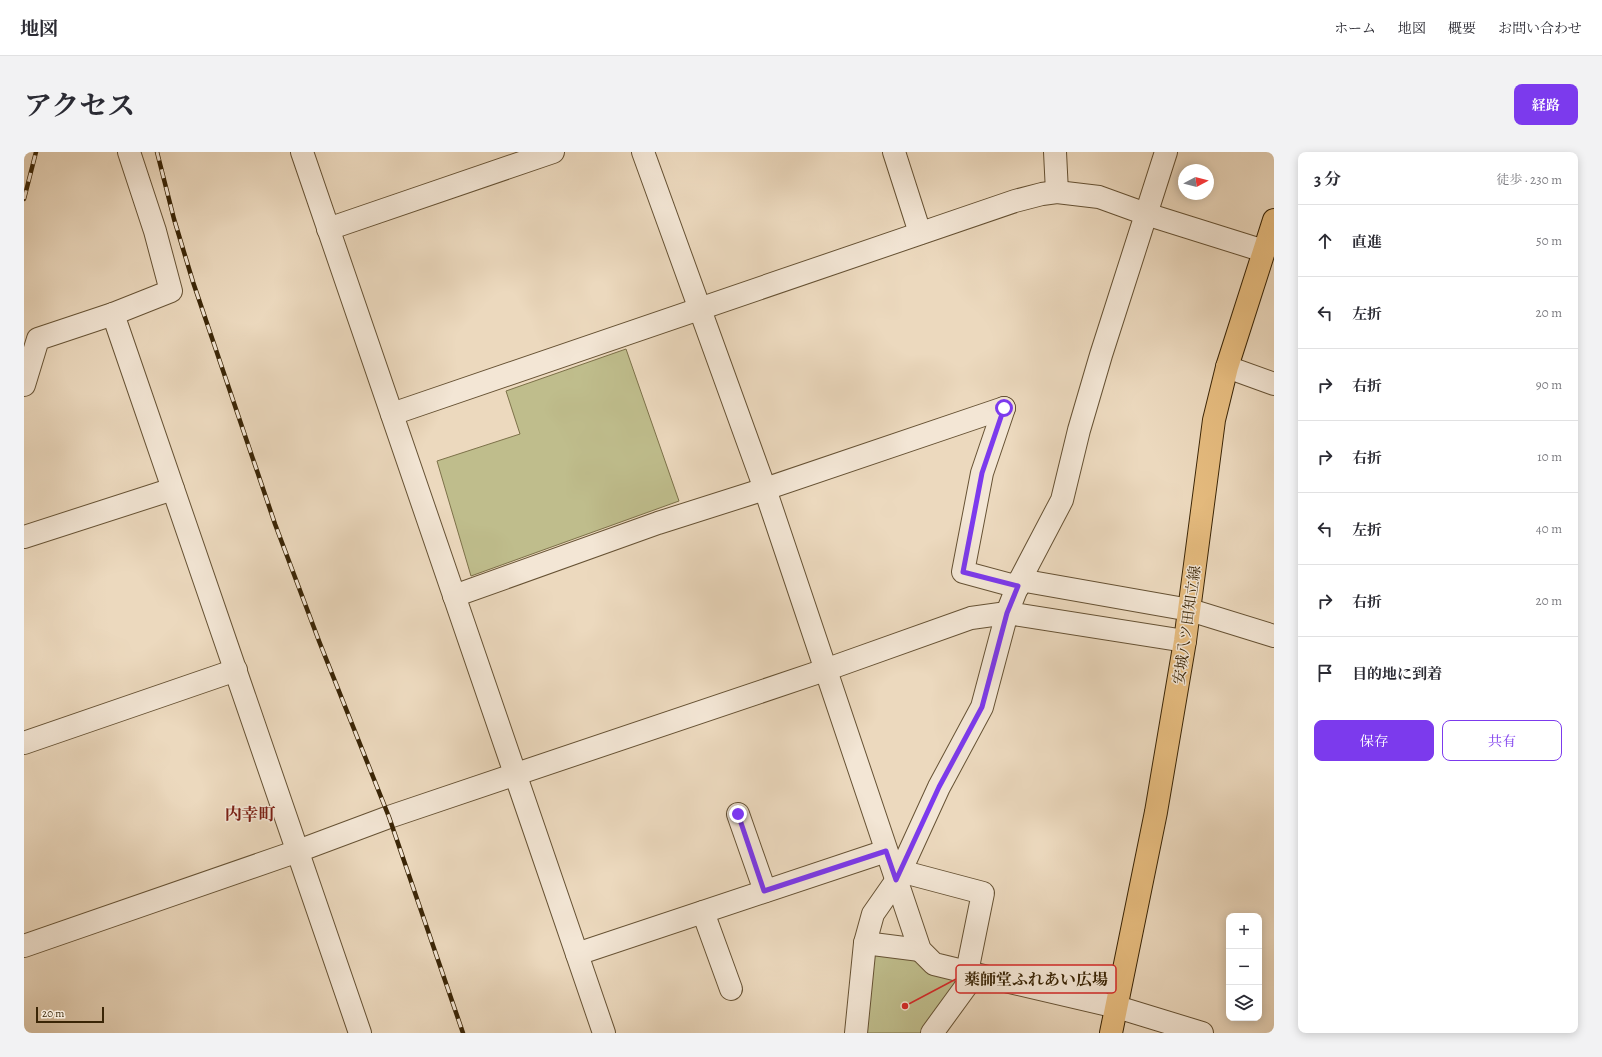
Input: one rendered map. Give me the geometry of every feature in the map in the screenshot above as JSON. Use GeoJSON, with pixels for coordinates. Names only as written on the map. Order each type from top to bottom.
{"type":"FeatureCollection","features":[{"type":"Feature","properties":{"kind":"main road","name":"安城八ツ田知立線"},"geometry":{"type":"LineString","coordinates":[[1112,1033],[1156,812],[1185,641],[1214,420],[1227,367],[1274,220]]}},
{"type":"Feature","properties":{"kind":"street"},"geometry":{"type":"LineString","coordinates":[[24,385],[38,339],[112,314],[171,291],[155,231],[129,152]]}},
{"type":"Feature","properties":{"kind":"street"},"geometry":{"type":"LineString","coordinates":[[302,152],[604,1033]]}},
{"type":"Feature","properties":{"kind":"street"},"geometry":{"type":"LineString","coordinates":[[328,229],[553,152]]}},
{"type":"Feature","properties":{"kind":"street"},"geometry":{"type":"LineString","coordinates":[[643,152],[764,489],[886,851],[898,876],[920,950],[934,964],[1117,1007],[1202,1033]]}},
{"type":"Feature","properties":{"kind":"street"},"geometry":{"type":"LineString","coordinates":[[894,152],[920,234]]}},
{"type":"Feature","properties":{"kind":"street"},"geometry":{"type":"LineString","coordinates":[[1055,152],[1057,192]]}},
{"type":"Feature","properties":{"kind":"street"},"geometry":{"type":"LineString","coordinates":[[856,1033],[865,943],[873,914],[898,876],[939,787],[982,707],[1007,613],[1019,583],[1062,500],[1079,430],[1098,363],[1166,152]]}},
{"type":"Feature","properties":{"kind":"street"},"geometry":{"type":"LineString","coordinates":[[392,414],[920,234],[1015,200],[1042,194],[1057,192],[1099,197],[1146,214],[1264,251]]}},
{"type":"Feature","properties":{"kind":"street"},"geometry":{"type":"LineString","coordinates":[[112,314],[360,1033]]}},
{"type":"Feature","properties":{"kind":"street"},"geometry":{"type":"LineString","coordinates":[[1227,367],[1274,384]]}},
{"type":"Feature","properties":{"kind":"street"},"geometry":{"type":"LineString","coordinates":[[454,596],[658,524],[1004,408],[982,473],[963,572],[1019,583],[1190,610],[1274,636]]}},
{"type":"Feature","properties":{"kind":"street"},"geometry":{"type":"LineString","coordinates":[[24,537],[173,489]]}},
{"type":"Feature","properties":{"kind":"street"},"geometry":{"type":"LineString","coordinates":[[24,946],[389,818],[825,670],[971,618],[1007,613],[1185,641]]}},
{"type":"Feature","properties":{"kind":"street"},"geometry":{"type":"LineString","coordinates":[[24,743],[236,670]]}},
{"type":"Feature","properties":{"kind":"street"},"geometry":{"type":"LineString","coordinates":[[738,814],[764,891]]}},
{"type":"Feature","properties":{"kind":"street"},"geometry":{"type":"LineString","coordinates":[[577,954],[886,851]]}},
{"type":"Feature","properties":{"kind":"street"},"geometry":{"type":"LineString","coordinates":[[898,876],[983,893],[971,973],[932,1033]]}},
{"type":"Feature","properties":{"kind":"street"},"geometry":{"type":"LineString","coordinates":[[703,912],[731,989]]}},
{"type":"Feature","properties":{"kind":"street"},"geometry":{"type":"LineString","coordinates":[[865,943],[920,950]]}},
{"type":"Feature","properties":{"kind":"shaded area"},"geometry":{"type":"Polygon","coordinates":[[[626,349],[679,501],[471,576],[437,461],[520,434],[506,391],[626,349]]]}},
{"type":"Feature","properties":{"kind":"shaded area"},"geometry":{"type":"Polygon","coordinates":[[[870,953],[916,959],[963,979],[926,1033],[863,1033],[870,953]]]}},
{"type":"Feature","properties":{"kind":"railway"},"geometry":{"type":"LineString","coordinates":[[24,199],[36,152]]}},
{"type":"Feature","properties":{"kind":"railway"},"geometry":{"type":"LineString","coordinates":[[157,152],[174,219],[193,282],[275,524],[319,641],[389,817],[463,1033]]}},
{"type":"Feature","properties":{"kind":"place","name":"薬師堂ふれあい広場"},"geometry":{"type":"Point","coordinates":[905,1006]}},
{"type":"Feature","properties":{"kind":"district","name":"内幸町"},"geometry":{"type":"Point","coordinates":[250,814]}},
{"type":"Feature","properties":{"kind":"route"},"geometry":{"type":"LineString","coordinates":[[738,814],[764,891],[886,851],[896,880],[939,787],[982,707],[1007,613],[1018,586],[963,572],[982,473],[1004,408]]}}]}
